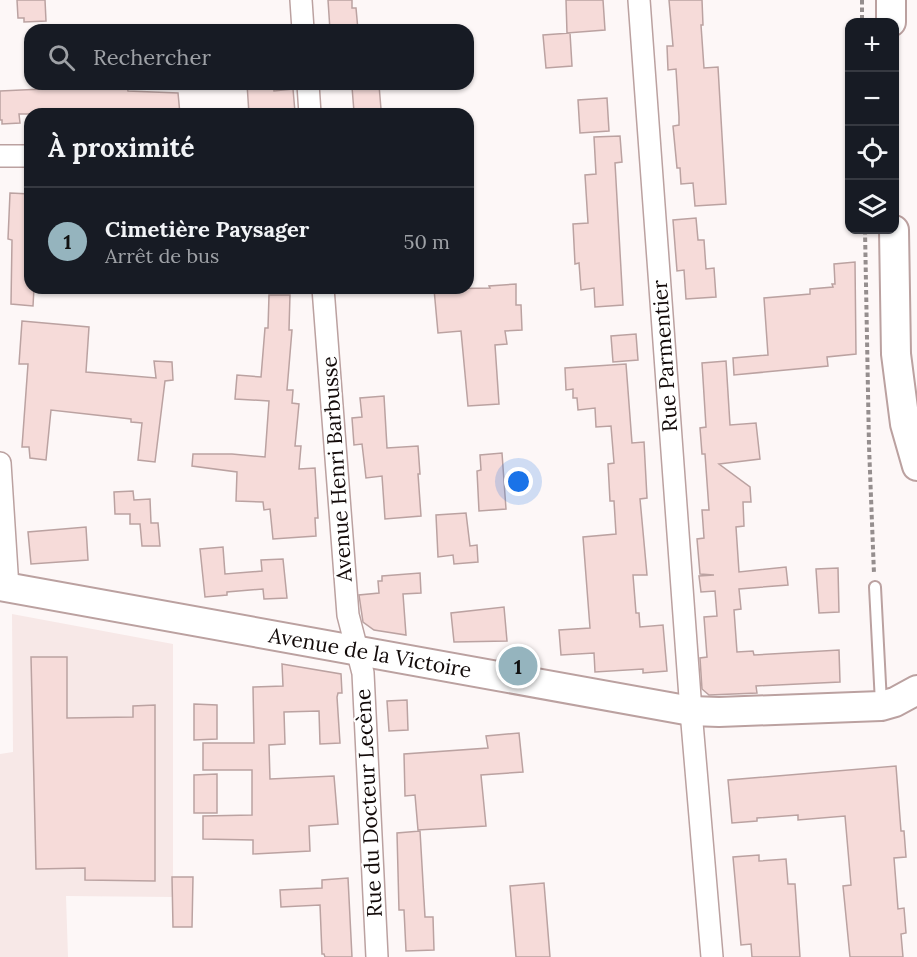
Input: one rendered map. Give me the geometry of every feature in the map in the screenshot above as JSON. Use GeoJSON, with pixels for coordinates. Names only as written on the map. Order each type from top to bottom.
{"type":"FeatureCollection","features":[{"type":"Feature","properties":{"kind":"street"},"geometry":{"type":"LineString","coordinates":[[301,0],[303,24]]}},
{"type":"Feature","properties":{"kind":"street","name":"Rue Parmentier"},"geometry":{"type":"LineString","coordinates":[[639,0],[691,711],[712,957]]}},
{"type":"Feature","properties":{"kind":"street"},"geometry":{"type":"LineString","coordinates":[[891,0],[891,18]]}},
{"type":"Feature","properties":{"kind":"street"},"geometry":{"type":"LineString","coordinates":[[308,90],[310,108]]}},
{"type":"Feature","properties":{"kind":"street"},"geometry":{"type":"LineString","coordinates":[[0,156],[24,156]]}},
{"type":"Feature","properties":{"kind":"street"},"geometry":{"type":"LineString","coordinates":[[894,234],[896,354],[905,424],[917,466]]}},
{"type":"Feature","properties":{"kind":"street","name":"Avenue Henri Barbusse"},"geometry":{"type":"LineString","coordinates":[[323,294],[348,615],[356,650]]}},
{"type":"Feature","properties":{"kind":"street"},"geometry":{"type":"LineString","coordinates":[[0,463],[4,587]]}},
{"type":"Feature","properties":{"kind":"street","name":"Avenue de la Victoire"},"geometry":{"type":"LineString","coordinates":[[4,587],[691,711],[730,712],[904,699]]}},
{"type":"Feature","properties":{"kind":"street","name":"Rue du Docteur Lecène"},"geometry":{"type":"LineString","coordinates":[[356,650],[363,673],[377,957]]}},
{"type":"Feature","properties":{"kind":"lane"},"geometry":{"type":"LineString","coordinates":[[875,587],[904,699]]}},
{"type":"Feature","properties":{"kind":"path"},"geometry":{"type":"LineString","coordinates":[[862,0],[862,18]]}},
{"type":"Feature","properties":{"kind":"path"},"geometry":{"type":"LineString","coordinates":[[865,234],[875,587]]}},
{"type":"Feature","properties":{"kind":"shaded area"},"geometry":{"type":"Polygon","coordinates":[[[12,614],[173,644],[173,897],[66,896],[68,957],[0,957],[0,754],[13,752],[12,614]]]}},
{"type":"Feature","properties":{"kind":"building"},"geometry":{"type":"Polygon","coordinates":[[[17,0],[45,0],[46,21],[24,22],[24,18],[18,18],[17,0]]]}},
{"type":"Feature","properties":{"kind":"building"},"geometry":{"type":"Polygon","coordinates":[[[328,0],[352,0],[352,8],[356,8],[357,24],[330,24],[328,0]]]}},
{"type":"Feature","properties":{"kind":"building"},"geometry":{"type":"Polygon","coordinates":[[[566,0],[603,0],[605,30],[567,33],[566,0]]]}},
{"type":"Feature","properties":{"kind":"building"},"geometry":{"type":"Polygon","coordinates":[[[669,0],[702,0],[704,68],[718,67],[726,204],[695,206],[693,183],[681,184],[673,126],[679,125],[676,69],[668,70],[667,46],[673,46],[669,0]]]}},
{"type":"Feature","properties":{"kind":"building"},"geometry":{"type":"Polygon","coordinates":[[[570,33],[572,66],[546,68],[543,35],[570,33]]]}},
{"type":"Feature","properties":{"kind":"building"},"geometry":{"type":"Polygon","coordinates":[[[128,90],[178,93],[179,108],[24,108],[24,114],[19,114],[20,123],[2,124],[0,91],[128,90]]]}},
{"type":"Feature","properties":{"kind":"building"},"geometry":{"type":"Polygon","coordinates":[[[247,90],[293,90],[295,108],[249,108],[247,90]]]}},
{"type":"Feature","properties":{"kind":"building"},"geometry":{"type":"Polygon","coordinates":[[[352,90],[379,90],[381,108],[354,108],[352,90]]]}},
{"type":"Feature","properties":{"kind":"building"},"geometry":{"type":"Polygon","coordinates":[[[607,98],[609,131],[580,133],[578,100],[607,98]]]}},
{"type":"Feature","properties":{"kind":"building"},"geometry":{"type":"Polygon","coordinates":[[[620,136],[622,162],[615,163],[623,305],[595,307],[594,288],[581,290],[579,263],[575,264],[573,224],[588,223],[585,175],[596,174],[594,137],[620,136]]]}},
{"type":"Feature","properties":{"kind":"building"},"geometry":{"type":"Polygon","coordinates":[[[10,193],[24,194],[24,294],[34,294],[33,306],[11,304],[12,240],[8,239],[10,193]]]}},
{"type":"Feature","properties":{"kind":"building"},"geometry":{"type":"Polygon","coordinates":[[[696,218],[698,240],[704,240],[706,269],[714,268],[716,297],[686,299],[684,270],[677,271],[673,220],[696,218]]]}},
{"type":"Feature","properties":{"kind":"building"},"geometry":{"type":"Polygon","coordinates":[[[855,262],[856,354],[827,357],[828,366],[734,375],[733,358],[768,355],[764,298],[810,294],[810,289],[833,287],[832,284],[835,284],[834,264],[855,262]]]}},
{"type":"Feature","properties":{"kind":"building"},"geometry":{"type":"Polygon","coordinates":[[[516,284],[516,305],[521,305],[522,330],[505,331],[507,344],[495,345],[499,404],[468,406],[461,331],[438,333],[434,294],[474,294],[474,288],[490,288],[489,286],[516,284]]]}},
{"type":"Feature","properties":{"kind":"building"},"geometry":{"type":"Polygon","coordinates":[[[269,295],[290,295],[289,330],[292,330],[287,390],[293,390],[292,403],[299,404],[295,446],[301,446],[299,469],[315,468],[318,518],[315,518],[316,536],[273,539],[270,509],[264,510],[263,502],[236,501],[237,472],[192,466],[193,454],[265,457],[269,401],[235,399],[237,375],[261,377],[265,328],[268,328],[269,295]]]}},
{"type":"Feature","properties":{"kind":"building"},"geometry":{"type":"Polygon","coordinates":[[[22,321],[89,327],[86,372],[156,378],[154,361],[172,362],[173,380],[165,381],[155,462],[138,460],[142,423],[131,422],[131,419],[51,410],[46,460],[30,458],[29,447],[22,447],[28,364],[19,364],[22,321]]]}},
{"type":"Feature","properties":{"kind":"building"},"geometry":{"type":"Polygon","coordinates":[[[636,334],[638,360],[613,362],[611,336],[636,334]]]}},
{"type":"Feature","properties":{"kind":"building"},"geometry":{"type":"Polygon","coordinates":[[[726,361],[730,425],[756,423],[760,459],[719,464],[750,487],[751,502],[743,502],[744,526],[736,527],[739,572],[786,567],[788,585],[739,589],[741,609],[734,610],[737,652],[753,651],[754,655],[839,650],[840,682],[756,686],[757,693],[709,695],[702,689],[700,658],[707,657],[704,617],[717,616],[715,591],[701,592],[699,576],[714,575],[700,574],[697,539],[704,538],[702,510],[709,510],[705,454],[702,454],[700,428],[706,427],[702,363],[726,361]]]}},
{"type":"Feature","properties":{"kind":"building"},"geometry":{"type":"Polygon","coordinates":[[[626,364],[632,443],[644,442],[647,498],[640,499],[647,575],[633,575],[636,613],[639,613],[640,627],[663,625],[667,671],[643,673],[643,669],[595,672],[594,653],[561,655],[559,630],[590,628],[583,537],[616,534],[614,501],[610,501],[608,464],[614,463],[611,426],[596,427],[595,408],[578,410],[577,398],[573,398],[573,389],[566,390],[565,368],[626,364]]]}},
{"type":"Feature","properties":{"kind":"building"},"geometry":{"type":"Polygon","coordinates":[[[384,396],[387,448],[418,446],[421,516],[385,519],[382,476],[366,478],[362,444],[354,445],[352,418],[362,417],[360,398],[384,396]]]}},
{"type":"Feature","properties":{"kind":"building"},"geometry":{"type":"Polygon","coordinates":[[[502,453],[506,509],[479,511],[477,471],[481,470],[480,455],[502,453]]]}},
{"type":"Feature","properties":{"kind":"building"},"geometry":{"type":"Polygon","coordinates":[[[133,491],[134,500],[150,499],[151,523],[158,523],[160,546],[142,546],[140,524],[130,524],[130,514],[115,514],[114,492],[133,491]]]}},
{"type":"Feature","properties":{"kind":"building"},"geometry":{"type":"Polygon","coordinates":[[[466,513],[470,546],[477,545],[478,562],[454,564],[453,555],[438,557],[436,515],[466,513]]]}},
{"type":"Feature","properties":{"kind":"building"},"geometry":{"type":"Polygon","coordinates":[[[86,527],[88,560],[31,564],[28,532],[86,527]]]}},
{"type":"Feature","properties":{"kind":"building"},"geometry":{"type":"Polygon","coordinates":[[[223,547],[225,574],[262,571],[261,560],[283,559],[287,598],[264,599],[263,589],[227,592],[227,595],[205,597],[200,549],[223,547]]]}},
{"type":"Feature","properties":{"kind":"building"},"geometry":{"type":"Polygon","coordinates":[[[838,568],[839,612],[819,613],[816,569],[838,568]]]}},
{"type":"Feature","properties":{"kind":"building"},"geometry":{"type":"Polygon","coordinates":[[[420,573],[421,593],[403,594],[406,635],[374,630],[363,622],[359,595],[379,593],[378,581],[382,581],[382,576],[420,573]]]}},
{"type":"Feature","properties":{"kind":"building"},"geometry":{"type":"Polygon","coordinates":[[[504,607],[507,641],[454,642],[451,613],[504,607]]]}},
{"type":"Feature","properties":{"kind":"building"},"geometry":{"type":"Polygon","coordinates":[[[31,657],[67,657],[67,718],[133,717],[133,706],[155,705],[155,881],[85,880],[85,868],[36,869],[31,657]]]}},
{"type":"Feature","properties":{"kind":"building"},"geometry":{"type":"Polygon","coordinates":[[[282,664],[341,674],[342,693],[338,693],[337,697],[340,743],[320,744],[319,711],[284,712],[285,744],[269,745],[270,779],[334,776],[338,824],[309,826],[310,851],[253,854],[253,840],[203,839],[203,816],[252,815],[252,770],[203,770],[203,743],[254,743],[253,687],[283,686],[282,664]]]}},
{"type":"Feature","properties":{"kind":"building"},"geometry":{"type":"Polygon","coordinates":[[[407,700],[408,730],[389,731],[387,701],[407,700]]]}},
{"type":"Feature","properties":{"kind":"building"},"geometry":{"type":"Polygon","coordinates":[[[194,704],[217,705],[217,739],[194,740],[194,704]]]}},
{"type":"Feature","properties":{"kind":"building"},"geometry":{"type":"Polygon","coordinates":[[[519,733],[523,772],[481,775],[486,826],[418,830],[415,795],[405,796],[404,754],[488,748],[486,736],[519,733]]]}},
{"type":"Feature","properties":{"kind":"building"},"geometry":{"type":"Polygon","coordinates":[[[896,766],[901,831],[904,831],[906,857],[894,858],[898,909],[904,908],[906,933],[901,934],[903,957],[850,957],[843,886],[851,885],[845,816],[798,820],[798,815],[757,818],[757,821],[732,823],[728,780],[896,766]]]}},
{"type":"Feature","properties":{"kind":"building"},"geometry":{"type":"Polygon","coordinates":[[[217,774],[217,813],[194,813],[194,775],[217,774]]]}},
{"type":"Feature","properties":{"kind":"building"},"geometry":{"type":"Polygon","coordinates":[[[420,831],[425,917],[433,917],[434,950],[406,951],[404,910],[399,910],[397,833],[420,831]]]}},
{"type":"Feature","properties":{"kind":"building"},"geometry":{"type":"Polygon","coordinates":[[[759,855],[759,861],[786,859],[788,884],[795,884],[800,957],[752,957],[751,944],[741,945],[733,857],[759,855]]]}},
{"type":"Feature","properties":{"kind":"building"},"geometry":{"type":"Polygon","coordinates":[[[172,877],[193,877],[192,927],[173,927],[172,877]]]}},
{"type":"Feature","properties":{"kind":"building"},"geometry":{"type":"Polygon","coordinates":[[[348,878],[352,957],[325,957],[322,954],[320,905],[281,907],[280,890],[322,888],[322,880],[348,878]]]}},
{"type":"Feature","properties":{"kind":"building"},"geometry":{"type":"Polygon","coordinates":[[[544,883],[550,957],[516,957],[510,886],[544,883]]]}},
{"type":"Feature","properties":{"kind":"place","name":"Cimetière Paysager"},"geometry":{"type":"Point","coordinates":[518,666]}}]}
